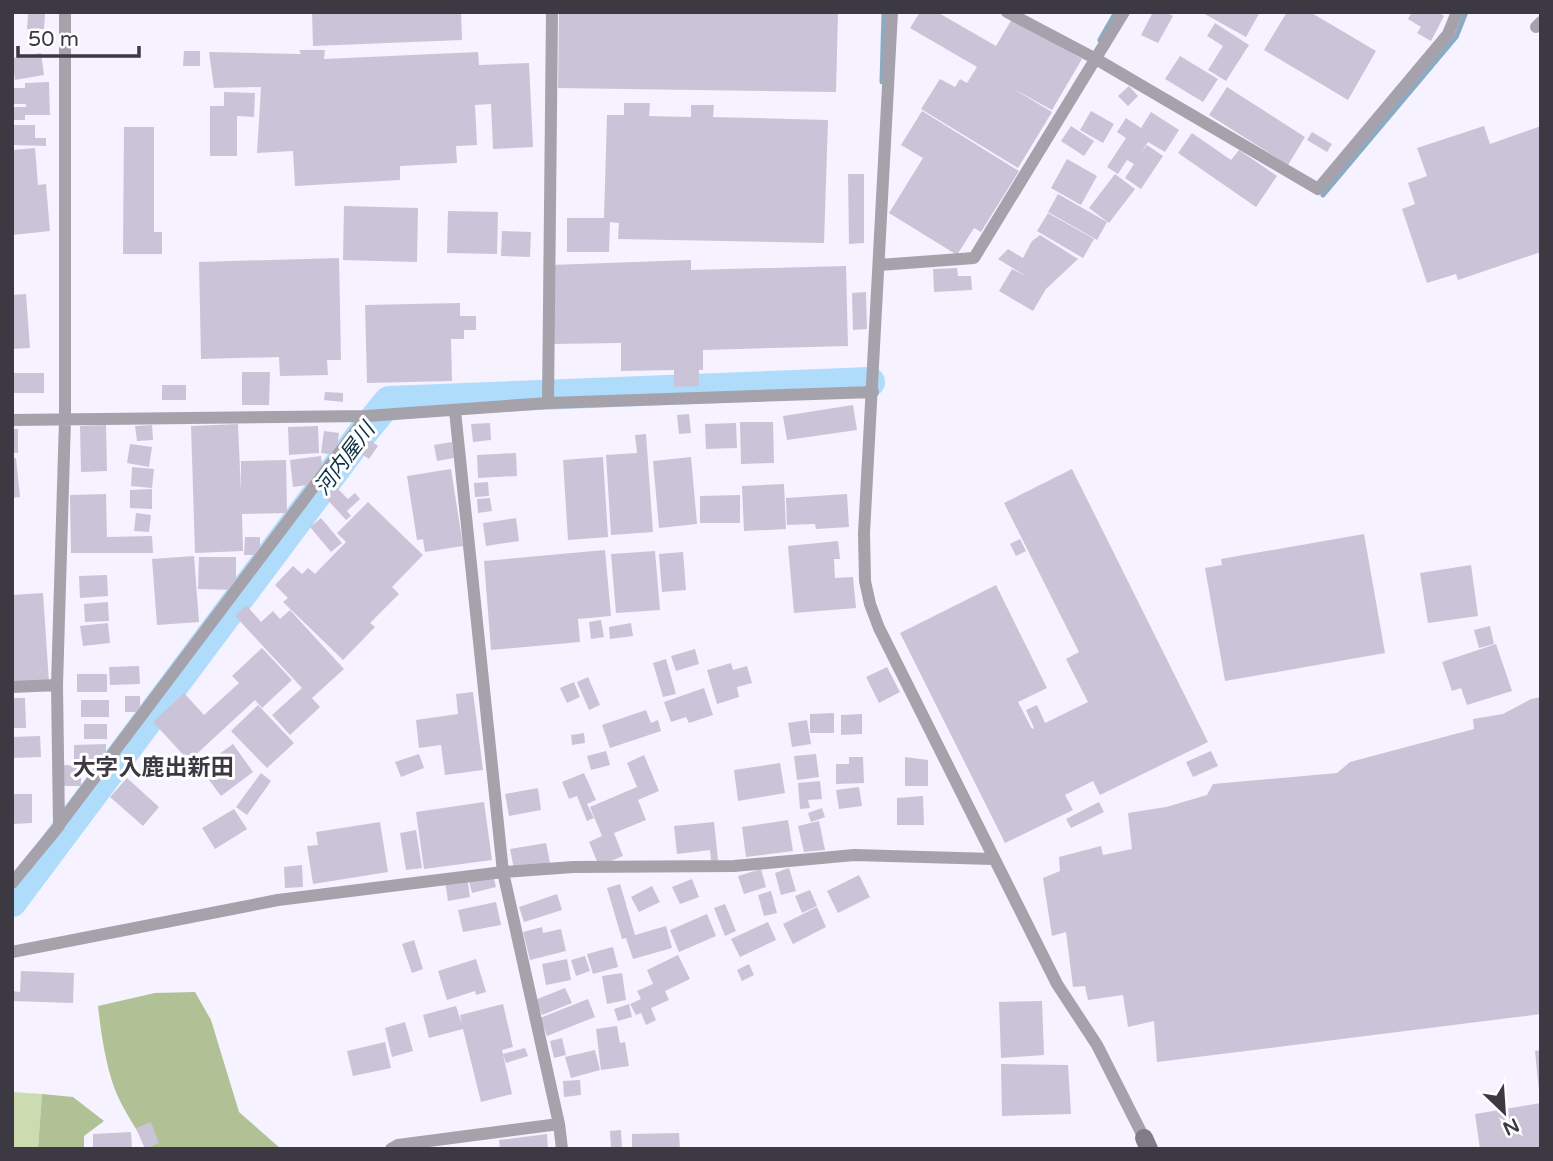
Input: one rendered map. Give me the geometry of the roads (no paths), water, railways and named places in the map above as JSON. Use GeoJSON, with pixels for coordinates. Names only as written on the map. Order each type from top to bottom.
{"type":"FeatureCollection","features":[{"type":"Feature","properties":{"kind":"street"},"geometry":{"type":"LineString","coordinates":[[59,826],[57,685],[65,420],[65,12]]}},
{"type":"Feature","properties":{"kind":"street"},"geometry":{"type":"LineString","coordinates":[[548,403],[552,12]]}},
{"type":"Feature","properties":{"kind":"street"},"geometry":{"type":"LineString","coordinates":[[892,12],[863,555],[870,604],[883,638],[1056,984],[1097,1045],[1147,1143]]}},
{"type":"Feature","properties":{"kind":"street"},"geometry":{"type":"LineString","coordinates":[[1007,12],[1096,59],[1318,190],[1448,34],[1457,12]]}},
{"type":"Feature","properties":{"kind":"street"},"geometry":{"type":"LineString","coordinates":[[879,265],[974,258],[1124,12]]}},
{"type":"Feature","properties":{"kind":"street"},"geometry":{"type":"LineString","coordinates":[[12,420],[367,416],[548,403],[873,393]]}},
{"type":"Feature","properties":{"kind":"street"},"geometry":{"type":"LineString","coordinates":[[455,411],[503,872],[559,1124],[562,1149]]}},
{"type":"Feature","properties":{"kind":"street"},"geometry":{"type":"LineString","coordinates":[[12,883],[59,826],[367,416]]}},
{"type":"Feature","properties":{"kind":"street"},"geometry":{"type":"LineString","coordinates":[[12,687],[57,685]]}},
{"type":"Feature","properties":{"kind":"street"},"geometry":{"type":"LineString","coordinates":[[12,952],[278,900],[503,872],[573,867],[734,866],[854,855],[993,859]]}},
{"type":"Feature","properties":{"kind":"street"},"geometry":{"type":"LineString","coordinates":[[391,1149],[398,1145],[559,1124]]}},
{"type":"Feature","properties":{"kind":"waterway"},"geometry":{"type":"LineString","coordinates":[[882,82],[884,12]]}},
{"type":"Feature","properties":{"kind":"waterway"},"geometry":{"type":"LineString","coordinates":[[1100,40],[1116,12]]}},
{"type":"Feature","properties":{"kind":"waterway"},"geometry":{"type":"LineString","coordinates":[[1323,195],[1456,37],[1466,12]]}},
{"type":"Feature","properties":{"kind":"waterway","name":"河内屋川"},"geometry":{"type":"LineString","coordinates":[[12,902],[389,401],[870,382]]}},
{"type":"Feature","properties":{"kind":"district","name":"大字入鹿出新田"},"geometry":{"type":"Point","coordinates":[153,768]}}]}
